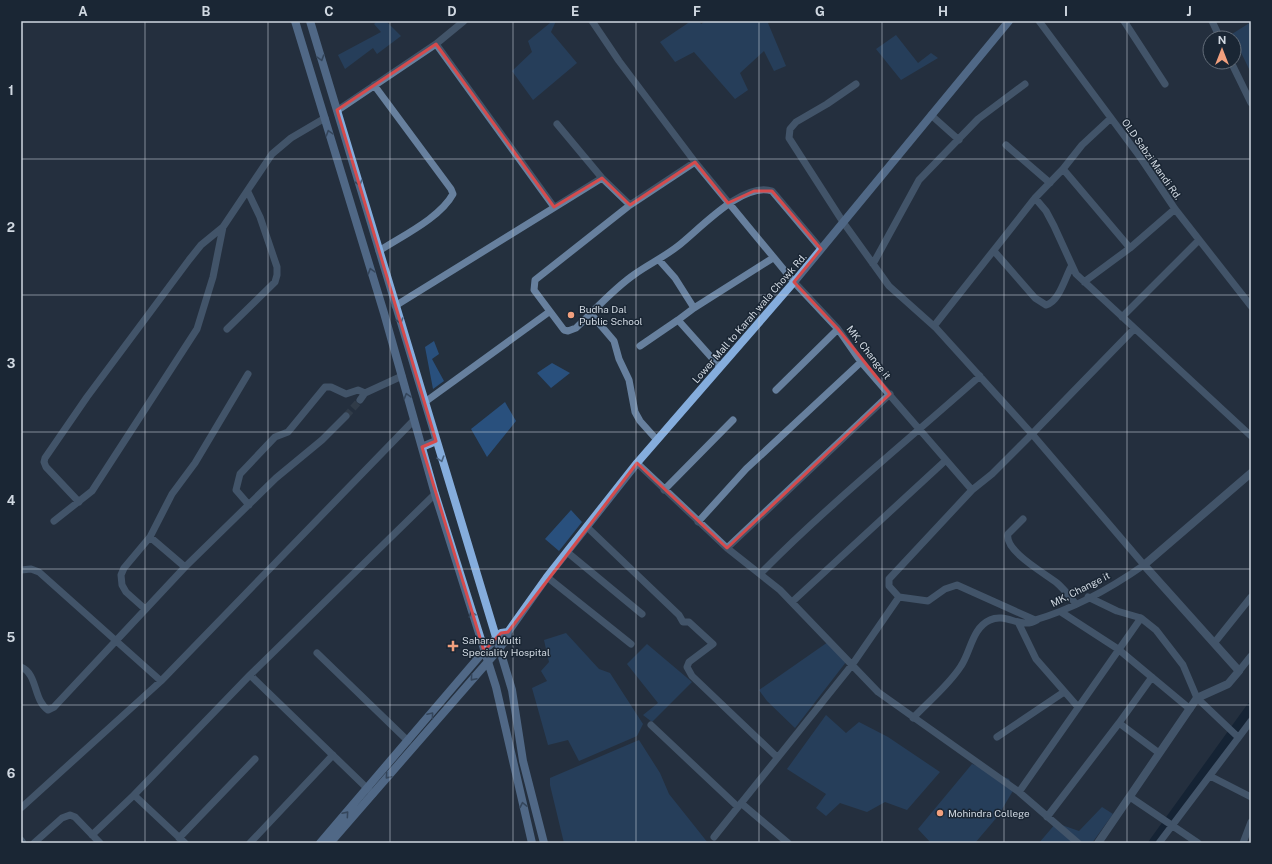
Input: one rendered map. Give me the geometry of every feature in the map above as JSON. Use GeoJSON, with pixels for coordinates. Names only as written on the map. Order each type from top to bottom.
{"type":"FeatureCollection","features":[{"type":"Feature","properties":{"kind":"main road"},"geometry":{"type":"LineString","coordinates":[[295,21],[402,376],[435,494],[484,651],[505,725],[532,843]]}},
{"type":"Feature","properties":{"kind":"main road"},"geometry":{"type":"LineString","coordinates":[[310,21],[395,306],[417,371],[436,441],[512,690],[523,761],[544,843]]}},
{"type":"Feature","properties":{"kind":"main road","name":"Lower Mall to Karah wala Chowk Rd."},"geometry":{"type":"LineString","coordinates":[[370,791],[499,649],[507,638],[508,632],[547,577],[637,463],[794,282],[1009,21]]}},
{"type":"Feature","properties":{"kind":"main road"},"geometry":{"type":"LineString","coordinates":[[422,447],[436,441]]}},
{"type":"Feature","properties":{"kind":"main road","name":"Lower Mall to Karah wala Chowk Rd."},"geometry":{"type":"LineString","coordinates":[[370,791],[408,741],[484,651],[501,633],[508,632]]}},
{"type":"Feature","properties":{"kind":"main road"},"geometry":{"type":"LineString","coordinates":[[320,843],[370,791]]}},
{"type":"Feature","properties":{"kind":"main road"},"geometry":{"type":"LineString","coordinates":[[330,843],[370,791]]}},
{"type":"Feature","properties":{"kind":"street"},"geometry":{"type":"LineString","coordinates":[[337,110],[436,44],[464,21]]}},
{"type":"Feature","properties":{"kind":"street","name":"MK, Change it"},"geometry":{"type":"LineString","coordinates":[[592,21],[619,61],[695,162],[728,203],[773,258],[838,329],[861,362],[972,490]]}},
{"type":"Feature","properties":{"kind":"street","name":"OLD Sabzi Mandi Rd."},"geometry":{"type":"LineString","coordinates":[[1039,21],[1140,157],[1175,210],[1251,306]]}},
{"type":"Feature","properties":{"kind":"street"},"geometry":{"type":"LineString","coordinates":[[1124,21],[1165,84]]}},
{"type":"Feature","properties":{"kind":"street"},"geometry":{"type":"LineString","coordinates":[[436,44],[554,207]]}},
{"type":"Feature","properties":{"kind":"street"},"geometry":{"type":"LineString","coordinates":[[1234,70],[1251,103]]}},
{"type":"Feature","properties":{"kind":"street"},"geometry":{"type":"LineString","coordinates":[[856,84],[828,104],[796,122],[788,134],[789,138],[843,222],[889,286],[934,326],[980,376],[1032,434],[1144,565],[1239,670]]}},
{"type":"Feature","properties":{"kind":"street"},"geometry":{"type":"LineString","coordinates":[[873,264],[919,180],[978,119],[1025,84]]}},
{"type":"Feature","properties":{"kind":"street"},"geometry":{"type":"LineString","coordinates":[[374,85],[451,189],[453,194],[448,204],[433,216],[379,250]]}},
{"type":"Feature","properties":{"kind":"street"},"geometry":{"type":"LineString","coordinates":[[931,115],[958,140]]}},
{"type":"Feature","properties":{"kind":"street"},"geometry":{"type":"LineString","coordinates":[[79,502],[46,467],[44,462],[46,458],[87,397],[189,260],[201,245],[223,227],[248,192],[272,154],[282,144],[325,118]]}},
{"type":"Feature","properties":{"kind":"street"},"geometry":{"type":"LineString","coordinates":[[934,326],[1035,198],[1064,169],[1082,145],[1111,118]]}},
{"type":"Feature","properties":{"kind":"street"},"geometry":{"type":"LineString","coordinates":[[557,124],[602,178],[630,205]]}},
{"type":"Feature","properties":{"kind":"street"},"geometry":{"type":"LineString","coordinates":[[1006,145],[1050,183]]}},
{"type":"Feature","properties":{"kind":"street"},"geometry":{"type":"LineString","coordinates":[[695,162],[630,205],[535,280],[534,290],[564,330],[568,331],[576,328],[634,274],[659,260],[678,246],[728,203],[754,191],[765,188],[772,191],[821,249]]}},
{"type":"Feature","properties":{"kind":"street"},"geometry":{"type":"LineString","coordinates":[[1064,169],[1130,248]]}},
{"type":"Feature","properties":{"kind":"street"},"geometry":{"type":"LineString","coordinates":[[395,306],[602,178]]}},
{"type":"Feature","properties":{"kind":"street"},"geometry":{"type":"LineString","coordinates":[[228,329],[275,282],[277,275],[277,267],[260,217],[248,192]]}},
{"type":"Feature","properties":{"kind":"street"},"geometry":{"type":"LineString","coordinates":[[1035,198],[1046,211],[1054,226],[1071,267],[1084,282],[1251,436]]}},
{"type":"Feature","properties":{"kind":"street"},"geometry":{"type":"LineString","coordinates":[[1084,282],[1130,248],[1175,210]]}},
{"type":"Feature","properties":{"kind":"street"},"geometry":{"type":"LineString","coordinates":[[54,521],[92,491],[197,329],[203,315],[213,277],[223,227]]}},
{"type":"Feature","properties":{"kind":"street"},"geometry":{"type":"LineString","coordinates":[[1122,318],[1199,240]]}},
{"type":"Feature","properties":{"kind":"street"},"geometry":{"type":"LineString","coordinates":[[994,251],[1035,298],[1046,305],[1050,304],[1056,299],[1071,267]]}},
{"type":"Feature","properties":{"kind":"street"},"geometry":{"type":"LineString","coordinates":[[640,346],[694,308],[773,258]]}},
{"type":"Feature","properties":{"kind":"street"},"geometry":{"type":"LineString","coordinates":[[659,260],[675,278],[694,308]]}},
{"type":"Feature","properties":{"kind":"street"},"geometry":{"type":"LineString","coordinates":[[425,402],[549,312]]}},
{"type":"Feature","properties":{"kind":"street"},"geometry":{"type":"LineString","coordinates":[[591,314],[614,341],[619,359],[629,380],[635,412],[640,421],[657,440]]}},
{"type":"Feature","properties":{"kind":"street"},"geometry":{"type":"LineString","coordinates":[[678,320],[720,367]]}},
{"type":"Feature","properties":{"kind":"street"},"geometry":{"type":"LineString","coordinates":[[1035,620],[957,585],[945,589],[928,601],[899,597],[888,586],[889,579],[972,490],[992,474],[1032,434],[1134,328]]}},
{"type":"Feature","properties":{"kind":"street"},"geometry":{"type":"LineString","coordinates":[[776,390],[838,329]]}},
{"type":"Feature","properties":{"kind":"street"},"geometry":{"type":"LineString","coordinates":[[698,522],[746,469],[861,362]]}},
{"type":"Feature","properties":{"kind":"street"},"geometry":{"type":"LineString","coordinates":[[145,609],[126,592],[122,585],[121,575],[124,568],[150,536],[172,494],[198,457],[248,374]]}},
{"type":"Feature","properties":{"kind":"street"},"geometry":{"type":"LineString","coordinates":[[360,400],[365,393],[402,376]]}},
{"type":"Feature","properties":{"kind":"street"},"geometry":{"type":"LineString","coordinates":[[760,574],[844,493],[980,376]]}},
{"type":"Feature","properties":{"kind":"street"},"geometry":{"type":"LineString","coordinates":[[249,505],[236,490],[240,474],[275,437],[288,432],[325,387],[331,387],[346,394],[358,390],[365,393]]}},
{"type":"Feature","properties":{"kind":"street"},"geometry":{"type":"LineString","coordinates":[[727,548],[890,394]]}},
{"type":"Feature","properties":{"kind":"street"},"geometry":{"type":"LineString","coordinates":[[21,667],[26,669],[31,676],[43,706],[48,710],[54,707],[185,566],[276,478],[322,440],[346,416]]}},
{"type":"Feature","properties":{"kind":"street"},"geometry":{"type":"LineString","coordinates":[[21,808],[161,681],[414,420]]}},
{"type":"Feature","properties":{"kind":"street"},"geometry":{"type":"LineString","coordinates":[[664,490],[733,420]]}},
{"type":"Feature","properties":{"kind":"street"},"geometry":{"type":"LineString","coordinates":[[792,602],[946,460]]}},
{"type":"Feature","properties":{"kind":"street"},"geometry":{"type":"LineString","coordinates":[[637,463],[727,548],[780,590],[878,692],[1019,792],[1078,843]]}},
{"type":"Feature","properties":{"kind":"street"},"geometry":{"type":"LineString","coordinates":[[1144,565],[1251,473]]}},
{"type":"Feature","properties":{"kind":"street"},"geometry":{"type":"LineString","coordinates":[[92,835],[134,795],[250,675],[435,494]]}},
{"type":"Feature","properties":{"kind":"street"},"geometry":{"type":"LineString","coordinates":[[1023,519],[1008,534],[1009,541],[1028,561],[1058,583],[1076,604]]}},
{"type":"Feature","properties":{"kind":"street"},"geometry":{"type":"LineString","coordinates":[[587,527],[679,615],[684,622],[689,622],[713,644],[688,662],[688,671],[777,757]]}},
{"type":"Feature","properties":{"kind":"street"},"geometry":{"type":"LineString","coordinates":[[150,536],[185,566]]}},
{"type":"Feature","properties":{"kind":"street"},"geometry":{"type":"LineString","coordinates":[[567,552],[642,614]]}},
{"type":"Feature","properties":{"kind":"street","name":"MK, Change it"},"geometry":{"type":"LineString","coordinates":[[1019,624],[1029,623],[1060,612],[1144,565]]}},
{"type":"Feature","properties":{"kind":"street"},"geometry":{"type":"LineString","coordinates":[[21,570],[32,569],[39,572],[161,681]]}},
{"type":"Feature","properties":{"kind":"street"},"geometry":{"type":"LineString","coordinates":[[547,577],[631,644]]}},
{"type":"Feature","properties":{"kind":"street"},"geometry":{"type":"LineString","coordinates":[[714,837],[852,665],[899,597]]}},
{"type":"Feature","properties":{"kind":"street"},"geometry":{"type":"LineString","coordinates":[[1088,597],[1117,611],[1141,618],[1156,630],[1183,665],[1197,698],[1236,735]]}},
{"type":"Feature","properties":{"kind":"street"},"geometry":{"type":"LineString","coordinates":[[1215,642],[1251,597]]}},
{"type":"Feature","properties":{"kind":"street"},"geometry":{"type":"LineString","coordinates":[[1060,612],[1118,649],[1190,709]]}},
{"type":"Feature","properties":{"kind":"street"},"geometry":{"type":"LineString","coordinates":[[913,718],[961,666],[976,631],[984,623],[999,618],[1012,620],[1019,624],[1036,659],[1078,707]]}},
{"type":"Feature","properties":{"kind":"street"},"geometry":{"type":"LineString","coordinates":[[1019,792],[1141,618]]}},
{"type":"Feature","properties":{"kind":"street"},"geometry":{"type":"LineString","coordinates":[[317,653],[408,741]]}},
{"type":"Feature","properties":{"kind":"street"},"geometry":{"type":"LineString","coordinates":[[1098,843],[1197,698],[1228,684],[1251,656]]}},
{"type":"Feature","properties":{"kind":"street"},"geometry":{"type":"LineString","coordinates":[[250,675],[370,791]]}},
{"type":"Feature","properties":{"kind":"street"},"geometry":{"type":"LineString","coordinates":[[1047,817],[1152,677]]}},
{"type":"Feature","properties":{"kind":"street"},"geometry":{"type":"LineString","coordinates":[[997,737],[1064,692]]}},
{"type":"Feature","properties":{"kind":"street"},"geometry":{"type":"LineString","coordinates":[[1159,843],[1169,824],[1210,776],[1236,735],[1251,721]]}},
{"type":"Feature","properties":{"kind":"street"},"geometry":{"type":"LineString","coordinates":[[1119,723],[1159,753]]}},
{"type":"Feature","properties":{"kind":"street"},"geometry":{"type":"LineString","coordinates":[[651,725],[739,805],[788,843]]}},
{"type":"Feature","properties":{"kind":"street"},"geometry":{"type":"LineString","coordinates":[[250,843],[333,755]]}},
{"type":"Feature","properties":{"kind":"street"},"geometry":{"type":"LineString","coordinates":[[134,795],[182,840],[254,759]]}},
{"type":"Feature","properties":{"kind":"street"},"geometry":{"type":"LineString","coordinates":[[1210,776],[1251,797]]}},
{"type":"Feature","properties":{"kind":"street"},"geometry":{"type":"LineString","coordinates":[[1130,797],[1198,843]]}},
{"type":"Feature","properties":{"kind":"street"},"geometry":{"type":"LineString","coordinates":[[34,843],[62,818],[70,815],[74,817],[100,843]]}},
{"type":"Feature","properties":{"kind":"street"},"geometry":{"type":"LineString","coordinates":[[1243,843],[1251,822]]}},
{"type":"Feature","properties":{"kind":"highlighted area"},"geometry":{"type":"Polygon","coordinates":[[[436,44],[554,207],[602,178],[630,205],[695,162],[728,203],[754,191],[772,191],[821,249],[794,282],[838,329],[890,394],[727,548],[637,463],[508,632],[501,633],[484,651],[422,447],[436,441],[337,110],[436,44]]]}},
{"type":"Feature","properties":{"kind":"shaded area"},"geometry":{"type":"Polygon","coordinates":[[[377,21],[386,21],[401,36],[377,54],[373,48],[345,69],[338,55],[381,32],[374,24],[377,21]]]}},
{"type":"Feature","properties":{"kind":"shaded area"},"geometry":{"type":"Polygon","coordinates":[[[549,21],[556,21],[551,32],[577,63],[533,100],[512,71],[532,52],[528,41],[550,23],[549,21]]]}},
{"type":"Feature","properties":{"kind":"shaded area"},"geometry":{"type":"Polygon","coordinates":[[[691,21],[699,21],[701,24],[706,21],[771,21],[768,23],[786,66],[774,71],[764,51],[740,73],[748,90],[735,99],[694,52],[675,62],[660,42],[691,21]]]}},
{"type":"Feature","properties":{"kind":"shaded area"},"geometry":{"type":"Polygon","coordinates":[[[1251,22],[1251,73],[1242,55],[1242,30],[1238,30],[1251,22]]]}},
{"type":"Feature","properties":{"kind":"shaded area"},"geometry":{"type":"Polygon","coordinates":[[[896,35],[918,63],[931,53],[938,58],[901,80],[876,49],[896,35]]]}},
{"type":"Feature","properties":{"kind":"shaded area"},"geometry":{"type":"Polygon","coordinates":[[[434,341],[439,354],[432,359],[444,381],[433,389],[425,347],[434,341]]]}},
{"type":"Feature","properties":{"kind":"shaded area"},"geometry":{"type":"Polygon","coordinates":[[[552,363],[570,373],[551,388],[537,373],[552,363]]]}},
{"type":"Feature","properties":{"kind":"shaded area"},"geometry":{"type":"Polygon","coordinates":[[[505,402],[516,421],[487,457],[471,429],[505,402]]]}},
{"type":"Feature","properties":{"kind":"shaded area"},"geometry":{"type":"Polygon","coordinates":[[[571,510],[582,522],[559,551],[545,539],[571,510]]]}},
{"type":"Feature","properties":{"kind":"shaded area"},"geometry":{"type":"Polygon","coordinates":[[[566,633],[599,669],[610,673],[643,724],[637,736],[579,761],[568,740],[548,745],[532,688],[547,681],[541,671],[549,662],[544,640],[566,633]]]}},
{"type":"Feature","properties":{"kind":"shaded area"},"geometry":{"type":"Polygon","coordinates":[[[828,642],[846,662],[795,728],[767,701],[759,690],[828,642]]]}},
{"type":"Feature","properties":{"kind":"shaded area"},"geometry":{"type":"Polygon","coordinates":[[[647,644],[692,682],[652,722],[643,715],[658,703],[627,664],[647,644]]]}},
{"type":"Feature","properties":{"kind":"shaded area"},"geometry":{"type":"Polygon","coordinates":[[[826,715],[846,733],[859,722],[888,737],[940,772],[907,810],[885,802],[867,812],[840,803],[826,816],[816,808],[826,794],[787,769],[826,715]]]}},
{"type":"Feature","properties":{"kind":"shaded area"},"geometry":{"type":"Polygon","coordinates":[[[639,740],[660,773],[669,794],[708,843],[564,843],[550,785],[550,778],[639,740]]]}},
{"type":"Feature","properties":{"kind":"shaded area"},"geometry":{"type":"Polygon","coordinates":[[[972,764],[1009,779],[1014,789],[998,816],[975,843],[931,843],[918,829],[972,764]]]}},
{"type":"Feature","properties":{"kind":"shaded area"},"geometry":{"type":"Polygon","coordinates":[[[1102,807],[1113,814],[1092,843],[1039,843],[1056,823],[1079,831],[1102,807]]]}},
{"type":"Feature","properties":{"kind":"waterway"},"geometry":{"type":"LineString","coordinates":[[1153,843],[1251,707]]}},
{"type":"Feature","properties":{"kind":"tunnel"},"geometry":{"type":"LineString","coordinates":[[346,416],[360,400]]}},
{"type":"Feature","properties":{"kind":"place","name":"Budha Dal Public School"},"geometry":{"type":"Point","coordinates":[571,315]}},
{"type":"Feature","properties":{"kind":"place","name":"Sahara Multi Speciality Hospital"},"geometry":{"type":"Point","coordinates":[453,646]}},
{"type":"Feature","properties":{"kind":"place","name":"Mohindra College"},"geometry":{"type":"Point","coordinates":[940,813]}}]}
